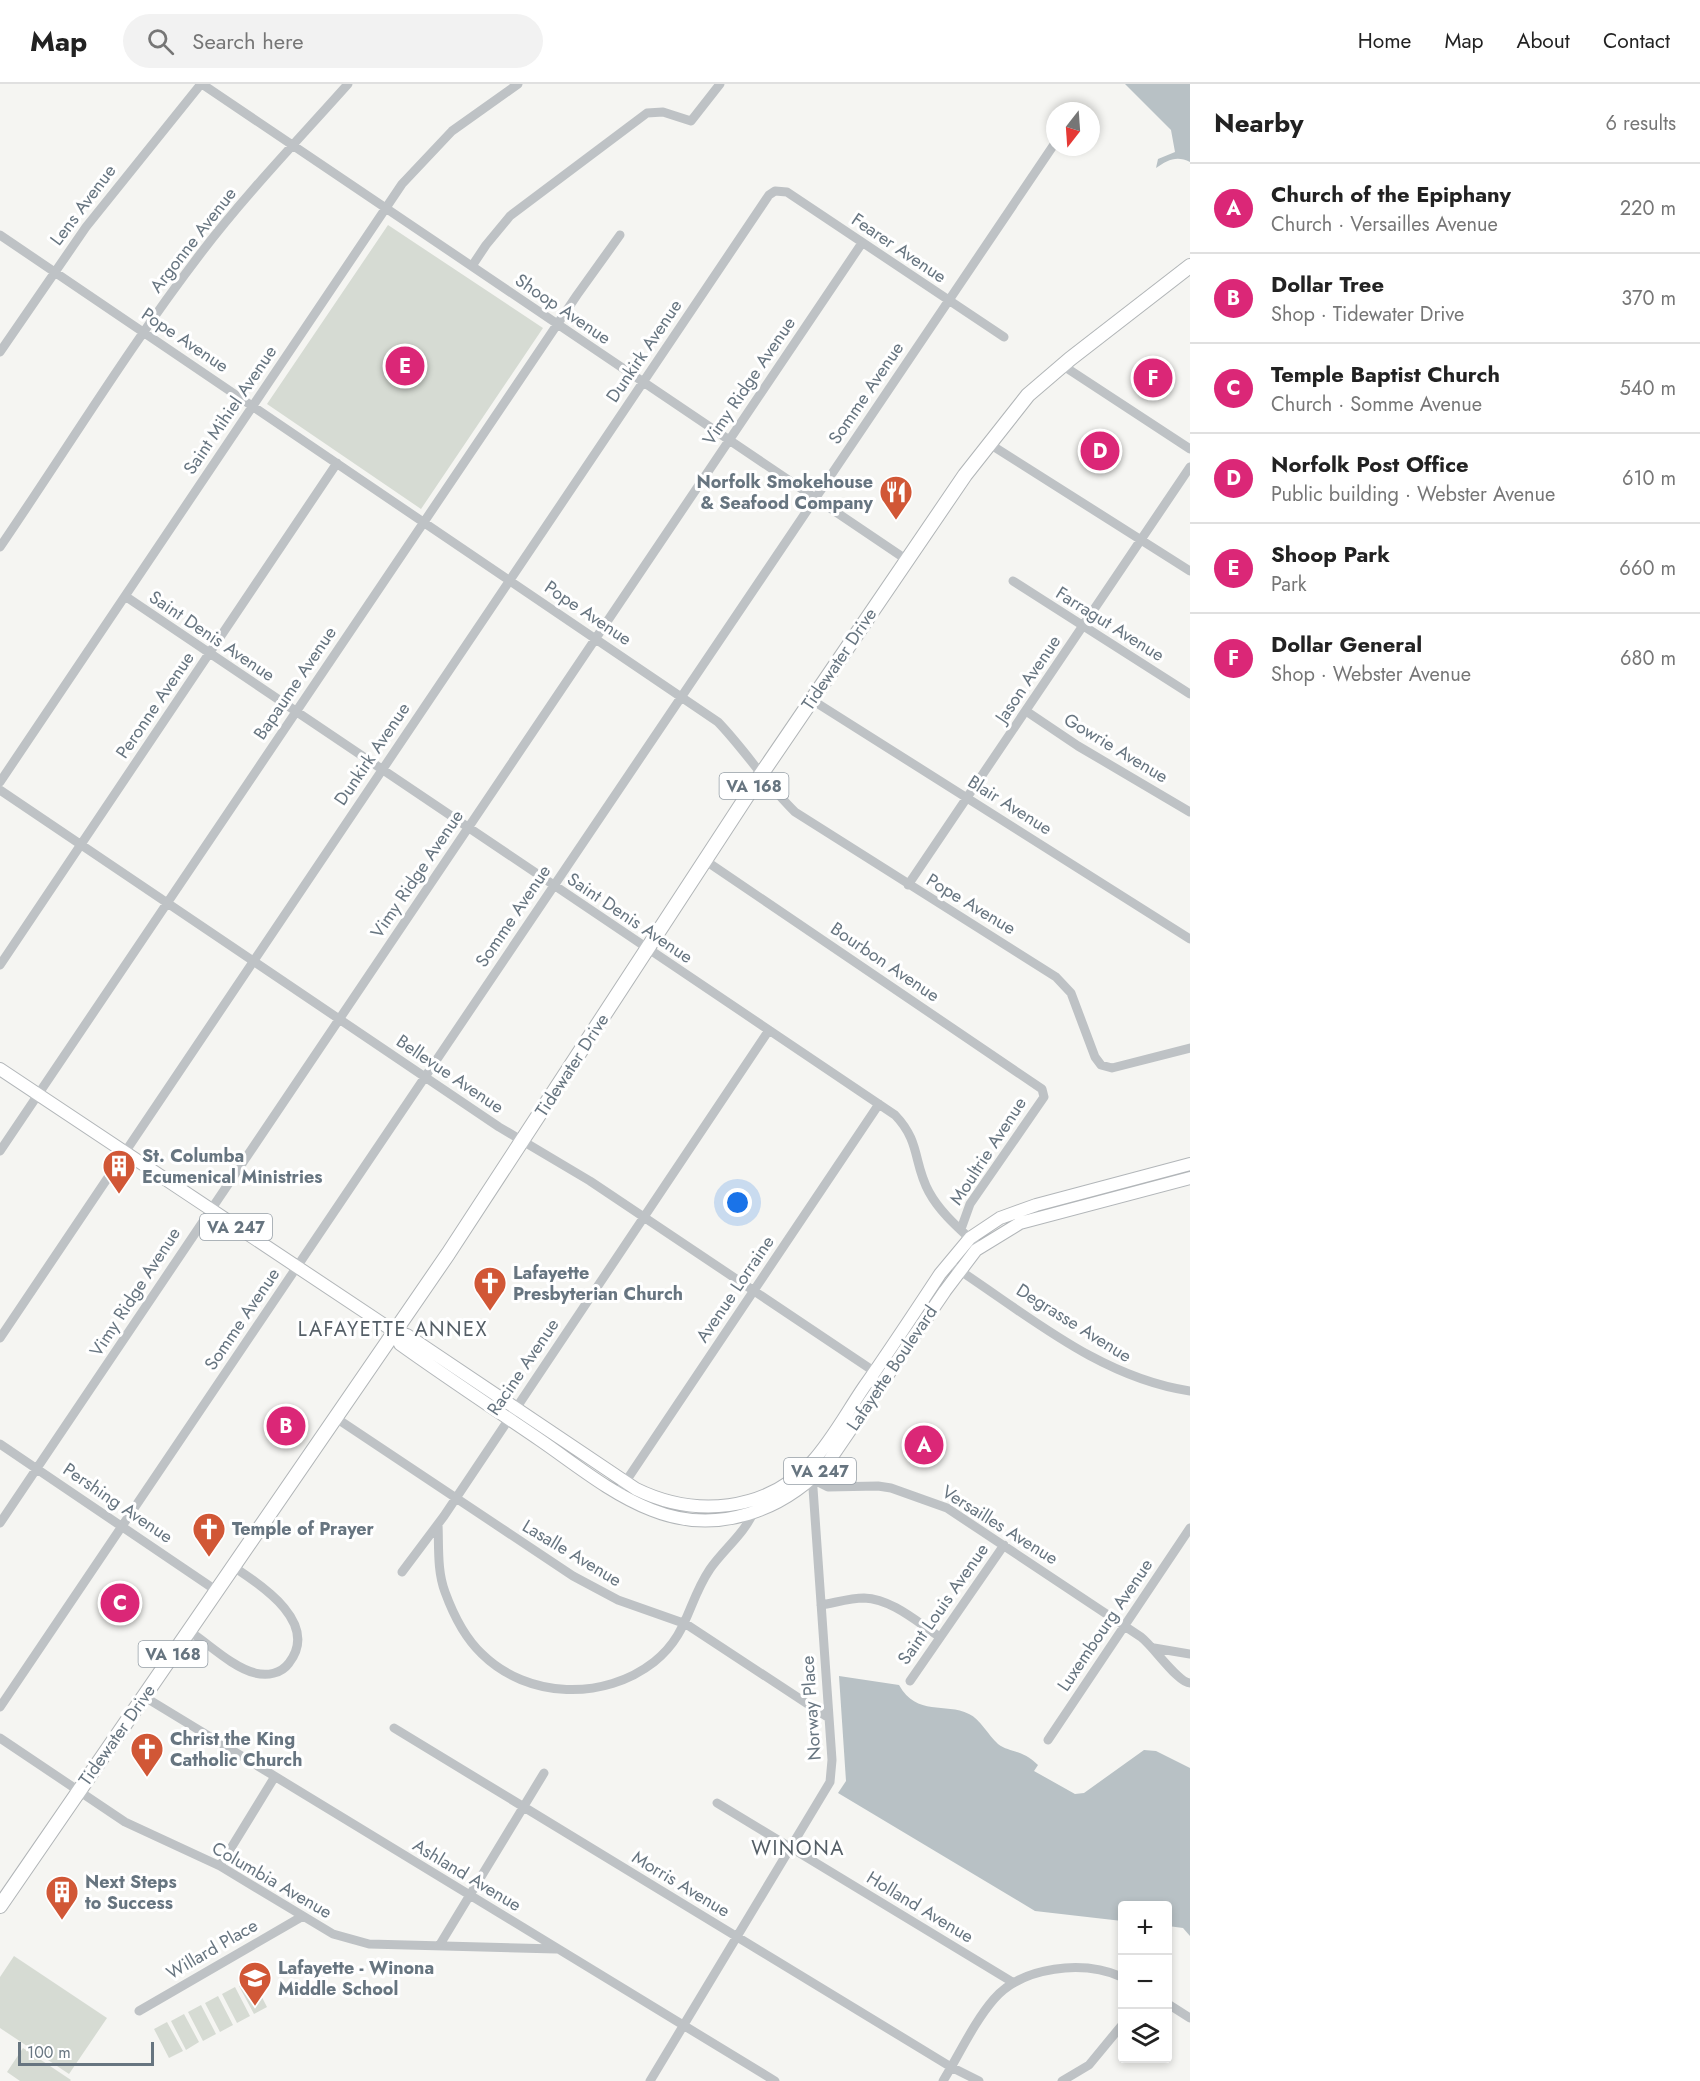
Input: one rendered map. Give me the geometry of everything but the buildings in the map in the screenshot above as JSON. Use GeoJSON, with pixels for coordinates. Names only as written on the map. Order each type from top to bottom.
{"type":"FeatureCollection","features":[{"type":"Feature","properties":{"kind":"highway","name":"Tidewater Drive"},"geometry":{"type":"LineString","coordinates":[[0,1906],[395,1332],[524,1139],[760,776],[988,443],[1028,395],[1062,365],[1190,266]]}},
{"type":"Feature","properties":{"kind":"main road","name":"Lafayette Boulevard"},"geometry":{"type":"LineString","coordinates":[[0,1069],[395,1332],[400,1344],[512,1413],[651,1510],[680,1518],[719,1520],[754,1507],[782,1502],[812,1479],[829,1461],[880,1375],[954,1266],[965,1234],[1017,1211],[1190,1164]]}},
{"type":"Feature","properties":{"kind":"main road","name":"Lafayette Boulevard"},"geometry":{"type":"LineString","coordinates":[[954,1266],[1020,1223],[1190,1178]]}},
{"type":"Feature","properties":{"kind":"main road","name":"Lafayette Boulevard"},"geometry":{"type":"LineString","coordinates":[[754,1507],[812,1462],[880,1375]]}},
{"type":"Feature","properties":{"kind":"street","name":"Shoop Avenue"},"geometry":{"type":"LineString","coordinates":[[201,84],[907,560]]}},
{"type":"Feature","properties":{"kind":"street","name":"Lens Avenue"},"geometry":{"type":"LineString","coordinates":[[0,352],[86,227],[201,84]]}},
{"type":"Feature","properties":{"kind":"street","name":"Argonne Avenue"},"geometry":{"type":"LineString","coordinates":[[0,547],[202,252],[348,84]]}},
{"type":"Feature","properties":{"kind":"street","name":"Saint Mihiel Avenue"},"geometry":{"type":"LineString","coordinates":[[0,782],[386,208],[418,165],[452,131],[518,84]]}},
{"type":"Feature","properties":{"kind":"street"},"geometry":{"type":"LineString","coordinates":[[472,266],[510,216],[647,113],[663,112],[691,122],[720,84]]}},
{"type":"Feature","properties":{"kind":"street","name":"Somme Avenue"},"geometry":{"type":"LineString","coordinates":[[0,1707],[1046,156]]}},
{"type":"Feature","properties":{"kind":"street","name":"Fearer Avenue"},"geometry":{"type":"LineString","coordinates":[[775,191],[787,192],[1004,338]]}},
{"type":"Feature","properties":{"kind":"street","name":"Dunkirk Avenue"},"geometry":{"type":"LineString","coordinates":[[0,1338],[760,207],[775,191]]}},
{"type":"Feature","properties":{"kind":"street","name":"Pope Avenue"},"geometry":{"type":"LineString","coordinates":[[0,235],[718,722],[752,759],[760,776],[795,812],[1013,949],[1065,985],[1081,1015],[1095,1057],[1101,1065],[1112,1068],[1190,1048]]}},
{"type":"Feature","properties":{"kind":"street","name":"Bapaume Avenue"},"geometry":{"type":"LineString","coordinates":[[0,1151],[557,324],[620,235]]}},
{"type":"Feature","properties":{"kind":"street","name":"Vimy Ridge Avenue"},"geometry":{"type":"LineString","coordinates":[[0,1523],[862,243]]}},
{"type":"Feature","properties":{"kind":"street"},"geometry":{"type":"LineString","coordinates":[[1062,365],[1190,449]]}},
{"type":"Feature","properties":{"kind":"street"},"geometry":{"type":"LineString","coordinates":[[988,443],[1190,571]]}},
{"type":"Feature","properties":{"kind":"street","name":"Peronne Avenue"},"geometry":{"type":"LineString","coordinates":[[0,965],[337,464]]}},
{"type":"Feature","properties":{"kind":"street","name":"Jason Avenue"},"geometry":{"type":"LineString","coordinates":[[908,885],[1190,467]]}},
{"type":"Feature","properties":{"kind":"street","name":"Farragut Avenue"},"geometry":{"type":"LineString","coordinates":[[1013,581],[1190,694]]}},
{"type":"Feature","properties":{"kind":"street","name":"Saint Denis Avenue"},"geometry":{"type":"LineString","coordinates":[[125,596],[895,1115],[915,1145],[928,1190],[947,1217],[980,1247]]}},
{"type":"Feature","properties":{"kind":"street","name":"Blair Avenue"},"geometry":{"type":"LineString","coordinates":[[812,700],[1190,939]]}},
{"type":"Feature","properties":{"kind":"street","name":"Gowrie Avenue"},"geometry":{"type":"LineString","coordinates":[[1026,711],[1078,747],[1190,812]]}},
{"type":"Feature","properties":{"kind":"street","name":"Bellevue Avenue"},"geometry":{"type":"LineString","coordinates":[[0,790],[499,1127],[524,1139],[643,1216],[880,1375]]}},
{"type":"Feature","properties":{"kind":"street","name":"Bourbon Avenue"},"geometry":{"type":"LineString","coordinates":[[706,861],[1044,1092]]}},
{"type":"Feature","properties":{"kind":"street","name":"Racine Avenue"},"geometry":{"type":"LineString","coordinates":[[402,1572],[456,1498],[769,1030]]}},
{"type":"Feature","properties":{"kind":"street","name":"Moultrie Avenue"},"geometry":{"type":"LineString","coordinates":[[965,1234],[970,1204],[1044,1096],[1044,1092]]}},
{"type":"Feature","properties":{"kind":"street","name":"Avenue Lorraine"},"geometry":{"type":"LineString","coordinates":[[621,1487],[879,1104]]}},
{"type":"Feature","properties":{"kind":"street","name":"Degrasse Avenue"},"geometry":{"type":"LineString","coordinates":[[954,1266],[1115,1370],[1153,1384],[1190,1391]]}},
{"type":"Feature","properties":{"kind":"street","name":"Lasalle Avenue"},"geometry":{"type":"LineString","coordinates":[[336,1418],[598,1590],[643,1610],[686,1624],[829,1719]]}},
{"type":"Feature","properties":{"kind":"street","name":"Pershing Avenue"},"geometry":{"type":"LineString","coordinates":[[0,1444],[217,1592]]}},
{"type":"Feature","properties":{"kind":"street","name":"Norway Place"},"geometry":{"type":"LineString","coordinates":[[650,2081],[830,1782],[832,1760],[812,1462]]}},
{"type":"Feature","properties":{"kind":"street","name":"Versailles Avenue"},"geometry":{"type":"LineString","coordinates":[[812,1479],[828,1487],[878,1486],[913,1494],[947,1508],[1125,1625],[1154,1648],[1178,1679],[1190,1683]]}},
{"type":"Feature","properties":{"kind":"street"},"geometry":{"type":"LineString","coordinates":[[438,1524],[442,1581],[456,1617],[481,1653],[506,1673],[558,1690],[593,1688],[610,1684],[634,1674],[656,1660],[675,1641],[686,1624],[701,1584],[754,1507]]}},
{"type":"Feature","properties":{"kind":"street","name":"Luxembourg Avenue"},"geometry":{"type":"LineString","coordinates":[[1048,1740],[1190,1528]]}},
{"type":"Feature","properties":{"kind":"street","name":"Saint Louis Avenue"},"geometry":{"type":"LineString","coordinates":[[910,1681],[1004,1545]]}},
{"type":"Feature","properties":{"kind":"street"},"geometry":{"type":"LineString","coordinates":[[189,1631],[254,1672],[277,1672],[288,1664],[296,1638],[292,1622],[277,1598],[234,1567]]}},
{"type":"Feature","properties":{"kind":"street"},"geometry":{"type":"LineString","coordinates":[[821,1605],[861,1598],[882,1602],[897,1608],[940,1637]]}},
{"type":"Feature","properties":{"kind":"street"},"geometry":{"type":"LineString","coordinates":[[1154,1648],[1190,1654]]}},
{"type":"Feature","properties":{"kind":"street","name":"Ashland Avenue"},"geometry":{"type":"LineString","coordinates":[[143,1696],[274,1778],[775,2081]]}},
{"type":"Feature","properties":{"kind":"street","name":"Morris Avenue"},"geometry":{"type":"LineString","coordinates":[[394,1728],[951,2067],[980,2081]]}},
{"type":"Feature","properties":{"kind":"street","name":"Columbia Avenue"},"geometry":{"type":"LineString","coordinates":[[0,1738],[125,1822],[220,1866],[333,1934],[357,1942],[558,1949]]}},
{"type":"Feature","properties":{"kind":"street"},"geometry":{"type":"LineString","coordinates":[[439,1946],[544,1773]]}},
{"type":"Feature","properties":{"kind":"street"},"geometry":{"type":"LineString","coordinates":[[220,1866],[274,1778]]}},
{"type":"Feature","properties":{"kind":"street","name":"Holland Avenue"},"geometry":{"type":"LineString","coordinates":[[717,1803],[1014,1983]]}},
{"type":"Feature","properties":{"kind":"street","name":"Willard Place"},"geometry":{"type":"LineString","coordinates":[[139,2011],[303,1917]]}},
{"type":"Feature","properties":{"kind":"street"},"geometry":{"type":"LineString","coordinates":[[943,2081],[993,2000],[1014,1983],[1035,1975],[1070,1968],[1103,1971],[1118,1976]]}},
{"type":"Feature","properties":{"kind":"street"},"geometry":{"type":"LineString","coordinates":[[1172,2007],[1190,2018]]}},
{"type":"Feature","properties":{"kind":"street"},"geometry":{"type":"LineString","coordinates":[[1062,2081],[1089,2065],[1118,2030]]}},
{"type":"Feature","properties":{"kind":"shaded area"},"geometry":{"type":"Polygon","coordinates":[[[1125,84],[1190,84],[1190,162],[1172,159],[1156,168],[1158,159],[1175,152],[1171,130],[1125,84]]]}},
{"type":"Feature","properties":{"kind":"shaded area"},"geometry":{"type":"Polygon","coordinates":[[[388,225],[543,328],[421,509],[267,404],[388,225]]]}},
{"type":"Feature","properties":{"kind":"shaded area"},"geometry":{"type":"Polygon","coordinates":[[[839,1676],[899,1685],[906,1695],[923,1705],[969,1714],[998,1744],[1027,1756],[1038,1765],[1034,1771],[1075,1794],[1084,1793],[1144,1750],[1156,1751],[1190,1768],[1190,1936],[1183,1928],[1172,1927],[1172,1901],[1118,1901],[1118,1921],[1035,1911],[838,1793],[846,1781],[839,1676]]]}},
{"type":"Feature","properties":{"kind":"shaded area"},"geometry":{"type":"Polygon","coordinates":[[[14,1956],[107,2018],[69,2074],[0,2028],[0,1977],[14,1956]]]}},
{"type":"Feature","properties":{"kind":"shaded area"},"geometry":{"type":"Polygon","coordinates":[[[252,1978],[267,2007],[254,2014],[239,1986],[252,1978]]]}},
{"type":"Feature","properties":{"kind":"shaded area"},"geometry":{"type":"Polygon","coordinates":[[[235,1987],[250,2016],[237,2023],[222,1994],[235,1987]]]}},
{"type":"Feature","properties":{"kind":"shaded area"},"geometry":{"type":"Polygon","coordinates":[[[218,1996],[233,2025],[220,2032],[205,2003],[218,1996]]]}},
{"type":"Feature","properties":{"kind":"shaded area"},"geometry":{"type":"Polygon","coordinates":[[[201,2005],[216,2034],[203,2041],[188,2012],[201,2005]]]}},
{"type":"Feature","properties":{"kind":"shaded area"},"geometry":{"type":"Polygon","coordinates":[[[184,2014],[199,2042],[186,2050],[171,2021],[184,2014]]]}},
{"type":"Feature","properties":{"kind":"shaded area"},"geometry":{"type":"Polygon","coordinates":[[[167,2022],[183,2051],[169,2058],[154,2029],[167,2022]]]}},
{"type":"Feature","properties":{"kind":"shaded area"},"geometry":{"type":"Polygon","coordinates":[[[23,2048],[71,2080],[20,2081],[7,2072],[23,2048]]]}},
{"type":"Feature","properties":{"kind":"place","name":"Shoop Park"},"geometry":{"type":"Point","coordinates":[405,366]}},
{"type":"Feature","properties":{"kind":"place","name":"Dollar General"},"geometry":{"type":"Point","coordinates":[1153,378]}},
{"type":"Feature","properties":{"kind":"place","name":"Norfolk Post Office"},"geometry":{"type":"Point","coordinates":[1100,451]}},
{"type":"Feature","properties":{"kind":"place","name":"Norfolk Smokehouse & Seafood Company"},"geometry":{"type":"Point","coordinates":[896,521]}},
{"type":"Feature","properties":{"kind":"place","name":"St. Columba Ecumenical Ministries"},"geometry":{"type":"Point","coordinates":[119,1195]}},
{"type":"Feature","properties":{"kind":"place","name":"Lafayette Presbyterian Church"},"geometry":{"type":"Point","coordinates":[490,1312]}},
{"type":"Feature","properties":{"kind":"place","name":"Dollar Tree"},"geometry":{"type":"Point","coordinates":[286,1426]}},
{"type":"Feature","properties":{"kind":"place","name":"Church of the Epiphany"},"geometry":{"type":"Point","coordinates":[924,1445]}},
{"type":"Feature","properties":{"kind":"place","name":"Temple of Prayer"},"geometry":{"type":"Point","coordinates":[209,1558]}},
{"type":"Feature","properties":{"kind":"place","name":"Temple Baptist Church"},"geometry":{"type":"Point","coordinates":[120,1603]}},
{"type":"Feature","properties":{"kind":"place","name":"Christ the King Catholic Church"},"geometry":{"type":"Point","coordinates":[147,1778]}},
{"type":"Feature","properties":{"kind":"place","name":"Next Steps to Success"},"geometry":{"type":"Point","coordinates":[62,1921]}},
{"type":"Feature","properties":{"kind":"place","name":"Lafayette - Winona Middle School"},"geometry":{"type":"Point","coordinates":[255,2007]}},
{"type":"Feature","properties":{"kind":"district","name":"LAFAYETTE ANNEX"},"geometry":{"type":"Point","coordinates":[393,1329]}},
{"type":"Feature","properties":{"kind":"district","name":"WINONA"},"geometry":{"type":"Point","coordinates":[798,1848]}}]}
